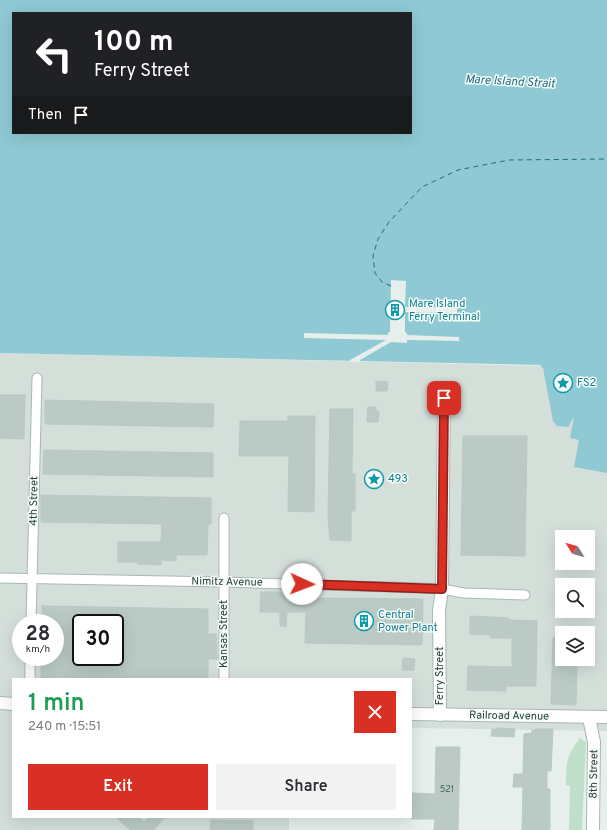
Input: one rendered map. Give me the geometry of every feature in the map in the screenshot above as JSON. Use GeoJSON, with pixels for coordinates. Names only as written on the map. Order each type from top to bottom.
{"type":"FeatureCollection","features":[{"type":"Feature","properties":{"kind":"street","name":"4th Street"},"geometry":{"type":"LineString","coordinates":[[31,614],[37,378]]}},
{"type":"Feature","properties":{"kind":"street","name":"Ferry Street"},"geometry":{"type":"LineString","coordinates":[[440,715],[439,610],[442,589],[444,398]]}},
{"type":"Feature","properties":{"kind":"street","name":"Kansas Street"},"geometry":{"type":"LineString","coordinates":[[224,518],[224,678]]}},
{"type":"Feature","properties":{"kind":"street","name":"Nimitz Avenue"},"geometry":{"type":"LineString","coordinates":[[0,578],[224,582],[442,589],[464,593],[525,595]]}},
{"type":"Feature","properties":{"kind":"street"},"geometry":{"type":"LineString","coordinates":[[30,666],[30,678]]}},
{"type":"Feature","properties":{"kind":"street"},"geometry":{"type":"LineString","coordinates":[[0,704],[12,704]]}},
{"type":"Feature","properties":{"kind":"street","name":"Railroad Avenue"},"geometry":{"type":"LineString","coordinates":[[412,714],[589,718],[607,717]]}},
{"type":"Feature","properties":{"kind":"street","name":"8th Street"},"geometry":{"type":"LineString","coordinates":[[589,718],[594,742],[593,830]]}},
{"type":"Feature","properties":{"kind":"shaded area"},"geometry":{"type":"Polygon","coordinates":[[[0,353],[542,366],[575,413],[607,447],[607,731],[412,728],[412,678],[12,678],[12,818],[289,818],[289,830],[0,830],[0,353]]]}},
{"type":"Feature","properties":{"kind":"green space"},"geometry":{"type":"Polygon","coordinates":[[[580,738],[586,742],[582,830],[569,830],[570,786],[566,785],[566,771],[569,755],[580,738]]]}},
{"type":"Feature","properties":{"kind":"water","name":"Mare Island Strait"},"geometry":{"type":"Polygon","coordinates":[[[0,0],[607,0],[607,473],[574,467],[579,440],[570,438],[574,417],[568,427],[557,426],[553,421],[543,368],[540,365],[0,353],[0,0]]]}},
{"type":"Feature","properties":{"kind":"pier","name":"Mare Island Ferry Terminal"},"geometry":{"type":"Polygon","coordinates":[[[391,280],[406,281],[405,307],[457,308],[457,313],[405,312],[405,332],[407,335],[459,337],[459,341],[407,340],[407,343],[391,342],[360,360],[360,362],[350,362],[350,360],[386,340],[304,338],[304,333],[388,335],[388,332],[390,332],[391,280]]]}},
{"type":"Feature","properties":{"kind":"building","name":"Mare Island Ferry Terminal"},"geometry":{"type":"Polygon","coordinates":[[[391,303],[399,303],[399,317],[391,317],[391,303]]]}},
{"type":"Feature","properties":{"kind":"building"},"geometry":{"type":"Polygon","coordinates":[[[376,381],[388,382],[387,391],[376,391],[376,381]]]}},
{"type":"Feature","properties":{"kind":"building"},"geometry":{"type":"Polygon","coordinates":[[[0,395],[25,395],[24,439],[0,438],[0,395]]]}},
{"type":"Feature","properties":{"kind":"building"},"geometry":{"type":"Polygon","coordinates":[[[45,400],[214,404],[213,427],[45,424],[45,400]]]}},
{"type":"Feature","properties":{"kind":"building"},"geometry":{"type":"Polygon","coordinates":[[[368,407],[376,407],[376,411],[379,411],[378,422],[367,422],[368,407]]]}},
{"type":"Feature","properties":{"kind":"building"},"geometry":{"type":"Polygon","coordinates":[[[330,409],[353,409],[352,474],[355,474],[355,511],[351,511],[351,541],[330,540],[328,518],[330,409]]]}},
{"type":"Feature","properties":{"kind":"building"},"geometry":{"type":"Polygon","coordinates":[[[288,416],[315,416],[314,512],[288,511],[289,456],[239,456],[240,421],[288,421],[288,416]]]}},
{"type":"Feature","properties":{"kind":"building"},"geometry":{"type":"Polygon","coordinates":[[[463,436],[527,436],[525,556],[461,555],[463,436]]]}},
{"type":"Feature","properties":{"kind":"building"},"geometry":{"type":"Polygon","coordinates":[[[44,450],[213,453],[213,477],[43,474],[44,450]]]}},
{"type":"Feature","properties":{"kind":"building"},"geometry":{"type":"Polygon","coordinates":[[[41,495],[211,498],[211,524],[208,524],[207,555],[176,555],[176,561],[161,560],[161,565],[138,564],[138,562],[118,562],[118,542],[161,542],[162,524],[41,522],[41,495]]]}},
{"type":"Feature","properties":{"kind":"building","name":"Central Power Plant"},"geometry":{"type":"Polygon","coordinates":[[[261,592],[318,592],[318,598],[423,599],[422,645],[305,643],[306,612],[287,612],[286,626],[280,626],[280,612],[260,612],[261,592]]]}},
{"type":"Feature","properties":{"kind":"building"},"geometry":{"type":"Polygon","coordinates":[[[42,606],[208,609],[208,634],[216,634],[217,659],[208,659],[208,678],[41,678],[41,666],[64,666],[64,614],[42,614],[42,606]]]}},
{"type":"Feature","properties":{"kind":"building"},"geometry":{"type":"Polygon","coordinates":[[[470,616],[537,621],[536,686],[506,686],[506,691],[467,690],[468,666],[512,667],[512,638],[491,638],[491,635],[470,634],[470,616]]]}},
{"type":"Feature","properties":{"kind":"building"},"geometry":{"type":"Polygon","coordinates":[[[553,637],[555,637],[555,666],[577,666],[576,705],[551,704],[553,637]]]}},
{"type":"Feature","properties":{"kind":"building"},"geometry":{"type":"Polygon","coordinates":[[[403,658],[415,659],[414,670],[402,670],[403,658]]]}},
{"type":"Feature","properties":{"kind":"building"},"geometry":{"type":"Polygon","coordinates":[[[496,728],[515,729],[514,737],[491,736],[492,729],[496,730],[496,728]]]}},
{"type":"Feature","properties":{"kind":"building"},"geometry":{"type":"Polygon","coordinates":[[[535,729],[553,729],[551,771],[547,771],[547,789],[550,789],[550,829],[522,830],[523,787],[513,787],[514,774],[523,774],[524,734],[532,733],[532,730],[535,731],[535,729]]]}},
{"type":"Feature","properties":{"kind":"building"},"geometry":{"type":"Polygon","coordinates":[[[436,747],[460,747],[458,830],[434,830],[435,819],[411,819],[412,793],[435,794],[436,747]]]}},
{"type":"Feature","properties":{"kind":"building"},"geometry":{"type":"Polygon","coordinates":[[[117,818],[140,818],[144,822],[148,818],[164,818],[154,830],[130,830],[117,818]]]}},
{"type":"Feature","properties":{"kind":"building"},"geometry":{"type":"Polygon","coordinates":[[[211,820],[253,821],[253,830],[210,830],[211,820]]]}},
{"type":"Feature","properties":{"kind":"ferry route"},"geometry":{"type":"LineString","coordinates":[[391,286],[382,282],[375,273],[373,256],[378,239],[389,222],[422,187],[458,170],[509,160],[607,159]]}},
{"type":"Feature","properties":{"kind":"place","name":"Mare Island Ferry Terminal"},"geometry":{"type":"Point","coordinates":[395,310]}},
{"type":"Feature","properties":{"kind":"place","name":"FS2"},"geometry":{"type":"Point","coordinates":[563,383]}},
{"type":"Feature","properties":{"kind":"place","name":"493"},"geometry":{"type":"Point","coordinates":[374,479]}},
{"type":"Feature","properties":{"kind":"place","name":"Central Power Plant"},"geometry":{"type":"Point","coordinates":[364,621]}},
{"type":"Feature","properties":{"kind":"route"},"geometry":{"type":"LineString","coordinates":[[302,584],[442,589],[444,398]]}}]}
